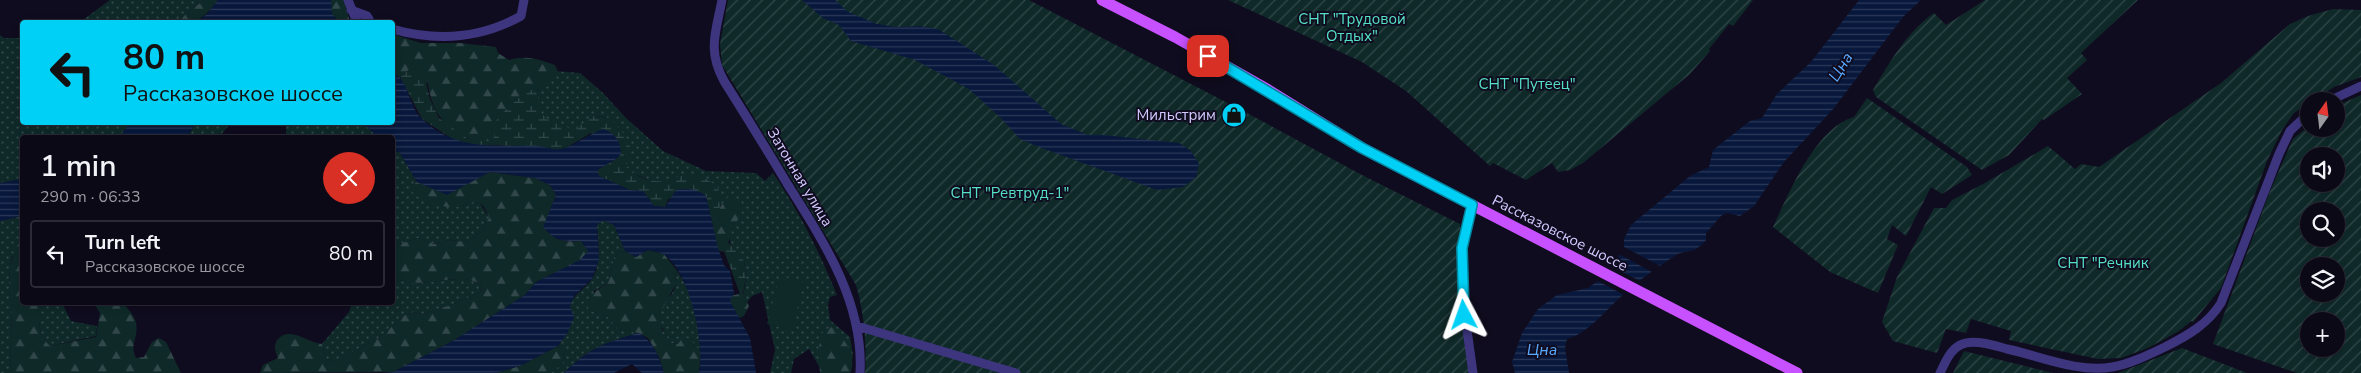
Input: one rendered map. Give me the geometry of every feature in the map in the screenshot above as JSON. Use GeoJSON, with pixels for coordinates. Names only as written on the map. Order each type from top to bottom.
{"type":"FeatureCollection","features":[{"type":"Feature","properties":{"kind":"main road","name":"Рассказовское шоссе"},"geometry":{"type":"LineString","coordinates":[[1102,0],[1183,41],[1362,148],[1797,373]]}},
{"type":"Feature","properties":{"kind":"street"},"geometry":{"type":"LineString","coordinates":[[348,0],[356,20]]}},
{"type":"Feature","properties":{"kind":"street"},"geometry":{"type":"LineString","coordinates":[[395,30],[442,38],[470,36],[501,27],[521,16],[524,0]]}},
{"type":"Feature","properties":{"kind":"street","name":"Затонная улица"},"geometry":{"type":"LineString","coordinates":[[722,0],[713,50],[718,70],[826,248],[842,281],[857,326],[860,343],[860,373]]}},
{"type":"Feature","properties":{"kind":"street"},"geometry":{"type":"LineString","coordinates":[[351,10],[367,16],[369,20]]}},
{"type":"Feature","properties":{"kind":"street"},"geometry":{"type":"LineString","coordinates":[[2345,94],[2361,86]]}},
{"type":"Feature","properties":{"kind":"street"},"geometry":{"type":"LineString","coordinates":[[1940,373],[1951,352],[1966,343],[2002,348],[2078,366],[2104,368],[2137,359],[2177,341],[2198,328],[2211,317],[2221,303],[2282,147],[2290,131],[2300,122]]}},
{"type":"Feature","properties":{"kind":"street"},"geometry":{"type":"LineString","coordinates":[[1472,205],[1462,248],[1463,301],[1473,373]]}},
{"type":"Feature","properties":{"kind":"street"},"geometry":{"type":"LineString","coordinates":[[857,326],[1016,373]]}},
{"type":"Feature","properties":{"kind":"street"},"geometry":{"type":"LineString","coordinates":[[978,373],[979,363]]}},
{"type":"Feature","properties":{"kind":"green space"},"geometry":{"type":"Polygon","coordinates":[[[110,0],[204,0],[179,20],[83,20],[110,0]]]}},
{"type":"Feature","properties":{"kind":"green space"},"geometry":{"type":"Polygon","coordinates":[[[204,0],[218,0],[200,18],[196,20],[179,20],[204,0]]]}},
{"type":"Feature","properties":{"kind":"green space"},"geometry":{"type":"Polygon","coordinates":[[[326,0],[344,0],[349,20],[322,20],[326,0]]]}},
{"type":"Feature","properties":{"kind":"green space","name":"СНТ \"Ревтруд-1\""},"geometry":{"type":"Polygon","coordinates":[[[728,0],[1029,0],[1362,175],[1460,224],[1465,314],[1473,373],[865,373],[864,329],[856,285],[722,65],[720,44],[728,0]]]}},
{"type":"Feature","properties":{"kind":"green space","name":"СНТ \"Путеец\""},"geometry":{"type":"Polygon","coordinates":[[[1228,0],[1753,0],[1733,26],[1729,24],[1709,49],[1710,51],[1690,74],[1583,163],[1570,170],[1558,172],[1552,163],[1526,180],[1493,163],[1490,166],[1406,91],[1362,62],[1228,0]]]}},
{"type":"Feature","properties":{"kind":"green space"},"geometry":{"type":"Polygon","coordinates":[[[1985,0],[2138,0],[2081,53],[2087,60],[2067,78],[2082,94],[2044,120],[2042,119],[2009,155],[1982,170],[1876,97],[1873,90],[1907,38],[1924,21],[1934,13],[1946,25],[1985,0]]]}},
{"type":"Feature","properties":{"kind":"green space","name":"СНТ \"Речник"},"geometry":{"type":"Polygon","coordinates":[[[2333,9],[2361,10],[2361,77],[2334,87],[2326,92],[2300,92],[2300,109],[2294,113],[2282,130],[2267,161],[2221,288],[2193,322],[2191,321],[2179,331],[2148,348],[2121,358],[2098,359],[2009,340],[2011,331],[1971,319],[1966,333],[1946,329],[1937,353],[1893,341],[1882,322],[1897,277],[1934,208],[1946,208],[1952,200],[2048,146],[2075,169],[2081,164],[2099,167],[2221,83],[2290,24],[2308,16],[2333,9]]]}},
{"type":"Feature","properties":{"kind":"green space"},"geometry":{"type":"Polygon","coordinates":[[[0,35],[4,38],[20,38],[20,125],[128,125],[121,135],[20,135],[20,179],[0,183],[0,35]]]}},
{"type":"Feature","properties":{"kind":"green space"},"geometry":{"type":"Polygon","coordinates":[[[395,35],[421,43],[460,43],[496,47],[498,53],[509,60],[532,58],[543,61],[555,65],[559,74],[530,93],[493,142],[467,138],[451,128],[440,116],[432,102],[428,84],[410,69],[397,80],[395,79],[395,35]]]}},
{"type":"Feature","properties":{"kind":"green space"},"geometry":{"type":"Polygon","coordinates":[[[410,69],[423,70],[430,99],[439,118],[468,139],[493,142],[497,118],[516,100],[538,86],[539,106],[541,112],[549,120],[574,130],[593,116],[610,118],[628,140],[631,151],[626,166],[633,173],[649,180],[661,181],[685,174],[694,175],[718,187],[721,204],[713,226],[706,196],[668,199],[665,207],[654,206],[643,191],[630,190],[599,176],[597,170],[616,159],[591,133],[566,148],[553,151],[520,146],[476,145],[454,140],[422,119],[400,77],[410,69]]]}},
{"type":"Feature","properties":{"kind":"green space"},"geometry":{"type":"Polygon","coordinates":[[[555,71],[580,73],[663,151],[706,171],[756,173],[765,181],[773,173],[808,232],[837,295],[830,297],[828,305],[830,320],[850,337],[853,355],[850,373],[823,373],[809,349],[794,359],[791,373],[770,373],[775,350],[762,292],[752,296],[745,305],[743,300],[746,275],[744,261],[732,249],[719,199],[666,181],[657,183],[624,170],[617,129],[605,117],[593,116],[574,132],[543,118],[536,111],[539,83],[555,71]]]}},
{"type":"Feature","properties":{"kind":"green space"},"geometry":{"type":"Polygon","coordinates":[[[2361,95],[2361,373],[2297,373],[2213,344],[2270,191],[2293,139],[2300,133],[2300,138],[2345,138],[2345,102],[2361,95]]]}},
{"type":"Feature","properties":{"kind":"green space"},"geometry":{"type":"Polygon","coordinates":[[[1867,98],[1967,167],[1972,175],[1942,194],[1931,187],[1906,236],[1892,225],[1887,239],[1898,245],[1878,293],[1830,272],[1773,227],[1795,180],[1815,148],[1840,123],[1854,117],[1867,98]]]}},
{"type":"Feature","properties":{"kind":"green space"},"geometry":{"type":"Polygon","coordinates":[[[195,125],[229,125],[221,135],[189,135],[195,125]]]}},
{"type":"Feature","properties":{"kind":"green space"},"geometry":{"type":"Polygon","coordinates":[[[286,125],[365,125],[376,135],[286,135],[286,125]]]}},
{"type":"Feature","properties":{"kind":"green space"},"geometry":{"type":"Polygon","coordinates":[[[395,150],[400,153],[417,182],[411,185],[463,206],[471,202],[480,203],[489,218],[480,233],[466,242],[450,240],[434,244],[419,238],[395,245],[395,150]]]}},
{"type":"Feature","properties":{"kind":"green space"},"geometry":{"type":"Polygon","coordinates":[[[489,172],[535,178],[550,185],[556,195],[544,227],[552,236],[560,240],[581,241],[589,251],[581,260],[536,282],[525,295],[453,341],[393,372],[260,373],[263,365],[278,358],[275,344],[283,335],[300,336],[322,344],[326,359],[334,362],[379,338],[405,315],[414,312],[423,314],[457,303],[480,292],[481,284],[470,280],[459,279],[413,283],[395,277],[395,245],[419,238],[434,244],[450,240],[466,242],[480,233],[489,218],[481,204],[472,202],[458,207],[438,205],[425,201],[410,189],[411,185],[417,182],[447,194],[489,172]]]}},
{"type":"Feature","properties":{"kind":"green space"},"geometry":{"type":"Polygon","coordinates":[[[728,197],[739,200],[745,207],[733,228],[725,252],[714,250],[712,235],[716,215],[728,197]]]}},
{"type":"Feature","properties":{"kind":"green space"},"geometry":{"type":"Polygon","coordinates":[[[20,216],[20,242],[12,257],[10,266],[9,291],[12,309],[10,373],[0,373],[0,221],[20,216]]]}},
{"type":"Feature","properties":{"kind":"green space"},"geometry":{"type":"Polygon","coordinates":[[[603,220],[614,225],[625,251],[619,252],[614,258],[608,283],[594,291],[592,311],[608,317],[618,329],[638,333],[598,347],[581,358],[564,373],[551,373],[563,363],[564,351],[558,346],[567,330],[570,306],[577,294],[592,279],[595,273],[599,252],[597,224],[603,220]]]}},
{"type":"Feature","properties":{"kind":"green space"},"geometry":{"type":"Polygon","coordinates":[[[20,242],[20,305],[39,305],[41,332],[50,346],[96,337],[100,313],[95,305],[124,305],[136,323],[137,328],[133,349],[136,358],[144,357],[152,342],[159,338],[166,342],[181,373],[10,373],[12,309],[9,291],[10,266],[15,249],[20,242]]]}},
{"type":"Feature","properties":{"kind":"green space"},"geometry":{"type":"Polygon","coordinates":[[[728,242],[744,261],[746,275],[743,293],[740,294],[723,248],[728,242]]]}},
{"type":"Feature","properties":{"kind":"green space"},"geometry":{"type":"Polygon","coordinates":[[[648,250],[664,254],[675,268],[676,284],[660,313],[662,329],[670,343],[678,344],[683,337],[691,339],[694,346],[701,350],[699,373],[664,373],[659,357],[648,338],[638,333],[618,329],[608,317],[587,307],[592,295],[608,283],[614,258],[619,252],[625,251],[636,257],[648,250]]]}},
{"type":"Feature","properties":{"kind":"green space"},"geometry":{"type":"Polygon","coordinates":[[[675,268],[690,296],[701,350],[694,346],[691,339],[678,344],[670,343],[661,323],[661,308],[675,287],[675,268]]]}},
{"type":"Feature","properties":{"kind":"green space"},"geometry":{"type":"Polygon","coordinates":[[[780,276],[804,282],[792,330],[767,324],[780,276]]]}},
{"type":"Feature","properties":{"kind":"green space"},"geometry":{"type":"Polygon","coordinates":[[[395,277],[413,283],[459,279],[481,284],[480,292],[457,303],[423,314],[414,312],[405,315],[379,338],[334,362],[326,359],[322,344],[349,312],[351,305],[395,305],[395,277]]]}},
{"type":"Feature","properties":{"kind":"green space"},"geometry":{"type":"Polygon","coordinates":[[[743,293],[749,306],[744,316],[732,321],[726,297],[743,293]]]}},
{"type":"Feature","properties":{"kind":"green space"},"geometry":{"type":"Polygon","coordinates":[[[39,305],[63,305],[71,321],[97,326],[96,336],[50,346],[43,337],[39,320],[39,305]]]}},
{"type":"Feature","properties":{"kind":"green space"},"geometry":{"type":"Polygon","coordinates":[[[832,327],[841,336],[851,354],[852,367],[850,373],[820,373],[818,350],[823,331],[832,327]]]}},
{"type":"Feature","properties":{"kind":"green space"},"geometry":{"type":"Polygon","coordinates":[[[558,346],[564,351],[563,363],[551,373],[495,373],[520,366],[558,346]]]}},
{"type":"Feature","properties":{"kind":"green space"},"geometry":{"type":"Polygon","coordinates":[[[2182,348],[2247,373],[2118,373],[2182,348]]]}},
{"type":"Feature","properties":{"kind":"green space"},"geometry":{"type":"Polygon","coordinates":[[[1964,351],[2053,373],[1953,373],[1964,351]]]}},
{"type":"Feature","properties":{"kind":"water"},"geometry":{"type":"Polygon","coordinates":[[[218,0],[331,0],[332,14],[338,20],[199,20],[207,14],[218,0]]]}},
{"type":"Feature","properties":{"kind":"water"},"geometry":{"type":"Polygon","coordinates":[[[802,0],[835,0],[848,12],[877,24],[896,27],[920,26],[938,29],[994,65],[1061,124],[1088,135],[1179,143],[1190,150],[1199,164],[1196,177],[1183,187],[1157,190],[1020,139],[1001,118],[969,89],[915,60],[851,41],[839,25],[823,18],[802,0]]]}},
{"type":"Feature","properties":{"kind":"water","name":"Цна"},"geometry":{"type":"Polygon","coordinates":[[[1859,0],[1921,0],[1903,17],[1834,108],[1784,162],[1754,206],[1740,216],[1727,213],[1722,215],[1706,233],[1706,240],[1702,245],[1694,250],[1676,255],[1643,278],[1590,326],[1576,336],[1567,339],[1565,348],[1569,373],[1515,373],[1512,362],[1522,333],[1538,309],[1557,295],[1588,288],[1613,267],[1624,247],[1624,239],[1631,225],[1690,176],[1709,167],[1713,150],[1750,121],[1762,118],[1777,94],[1811,62],[1859,0]]]}},
{"type":"Feature","properties":{"kind":"water"},"geometry":{"type":"Polygon","coordinates":[[[395,74],[403,82],[418,115],[436,130],[463,142],[491,146],[540,146],[557,149],[570,146],[603,129],[611,133],[620,145],[621,154],[597,170],[599,176],[630,190],[643,191],[654,206],[665,207],[676,190],[691,189],[699,191],[706,196],[718,248],[724,265],[730,271],[734,293],[730,301],[750,338],[756,373],[699,373],[700,345],[697,327],[688,291],[681,275],[673,263],[661,253],[648,250],[636,257],[625,251],[614,225],[603,220],[597,225],[599,260],[592,279],[574,296],[570,306],[574,317],[568,332],[558,346],[520,366],[495,373],[384,373],[393,372],[453,341],[525,295],[536,282],[580,260],[588,251],[581,241],[560,240],[552,236],[543,227],[556,195],[550,185],[535,178],[490,172],[447,195],[417,182],[400,153],[395,150],[395,135],[376,135],[365,125],[395,125],[395,74]]]}},
{"type":"Feature","properties":{"kind":"water"},"geometry":{"type":"Polygon","coordinates":[[[128,125],[195,125],[188,135],[121,135],[128,125]]]}},
{"type":"Feature","properties":{"kind":"water"},"geometry":{"type":"Polygon","coordinates":[[[20,179],[20,216],[0,221],[0,183],[20,179]]]}},
{"type":"Feature","properties":{"kind":"water"},"geometry":{"type":"Polygon","coordinates":[[[638,333],[644,336],[652,345],[658,355],[664,373],[642,373],[632,364],[614,373],[564,373],[581,358],[598,347],[638,333]]]}},
{"type":"Feature","properties":{"kind":"pier"},"geometry":{"type":"Polygon","coordinates":[[[1621,245],[1664,268],[1654,273],[1617,253],[1621,245]]]}},
{"type":"Feature","properties":{"kind":"pier"},"geometry":{"type":"Polygon","coordinates":[[[1610,266],[1642,282],[1626,296],[1596,280],[1610,266]]]}},
{"type":"Feature","properties":{"kind":"place","name":"Мильстрим"},"geometry":{"type":"Point","coordinates":[1234,115]}},
{"type":"Feature","properties":{"kind":"route"},"geometry":{"type":"LineString","coordinates":[[1208,56],[1267,89],[1362,148],[1472,205],[1462,240],[1464,315]]}},
{"type":"Feature","properties":{"kind":"park label","name":"СНТ \"Трудовой Отдых\""},"geometry":{"type":"Point","coordinates":[1352,28]}}]}
